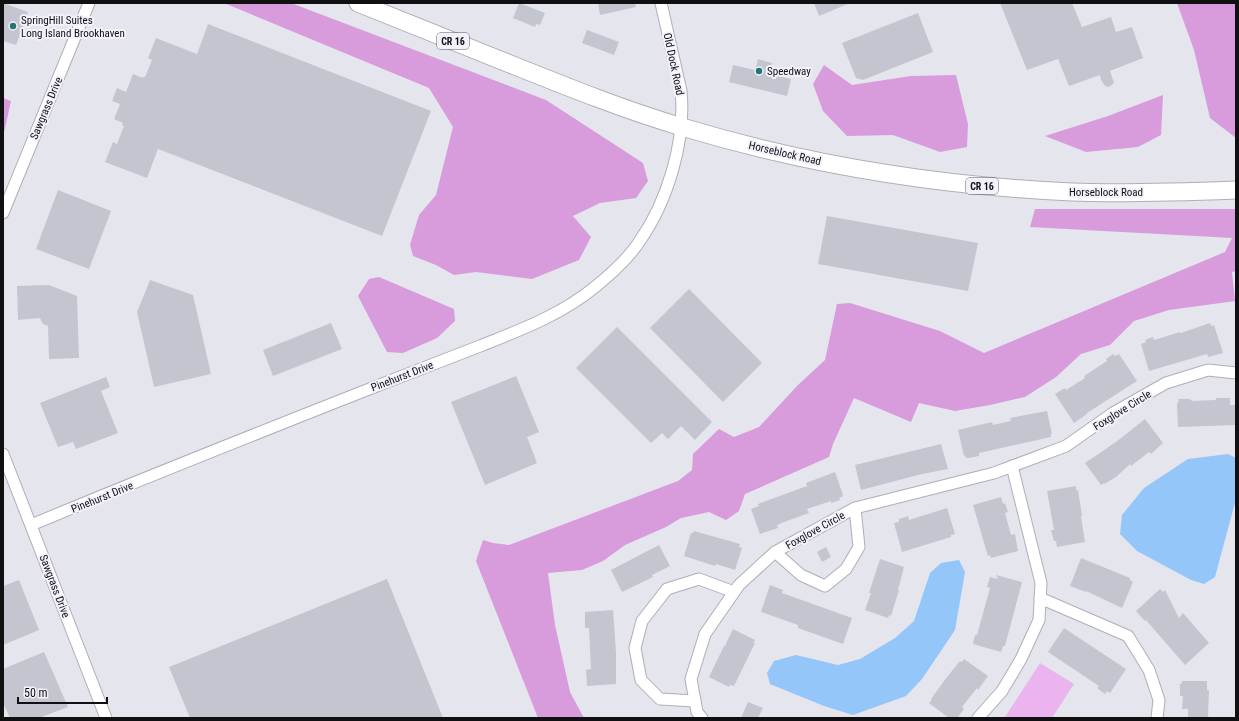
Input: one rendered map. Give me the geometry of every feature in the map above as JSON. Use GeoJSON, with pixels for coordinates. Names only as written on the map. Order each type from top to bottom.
{"type":"FeatureCollection","features":[{"type":"Feature","properties":{"kind":"main road","name":"Horseblock Road"},"geometry":{"type":"LineString","coordinates":[[358,3],[589,95],[681,126],[810,159],[884,173],[968,185],[1074,192],[1236,190]]}},
{"type":"Feature","properties":{"kind":"street","name":"Sawgrass Drive"},"geometry":{"type":"LineString","coordinates":[[3,213],[89,3]]}},
{"type":"Feature","properties":{"kind":"street","name":"Old Dock Road"},"geometry":{"type":"LineString","coordinates":[[661,3],[681,91],[681,126]]}},
{"type":"Feature","properties":{"kind":"street","name":"Pinehurst Drive"},"geometry":{"type":"LineString","coordinates":[[31,526],[546,319],[564,309],[596,287],[627,257],[642,237],[657,210],[667,184],[676,155],[681,126]]}},
{"type":"Feature","properties":{"kind":"street","name":"Foxglove Circle"},"geometry":{"type":"LineString","coordinates":[[702,718],[697,712],[691,679],[705,634],[739,584],[775,552],[854,508],[994,473],[1066,446],[1113,413],[1166,383],[1208,370],[1236,373]]}},
{"type":"Feature","properties":{"kind":"street","name":"Sawgrass Drive"},"geometry":{"type":"LineString","coordinates":[[3,454],[106,718]]}},
{"type":"Feature","properties":{"kind":"street"},"geometry":{"type":"LineString","coordinates":[[978,718],[1002,691],[1021,659],[1039,620],[1041,584],[1012,466]]}},
{"type":"Feature","properties":{"kind":"street","name":"Foxglove Circle"},"geometry":{"type":"LineString","coordinates":[[775,552],[801,575],[825,586],[846,568],[859,547],[854,508]]}},
{"type":"Feature","properties":{"kind":"street"},"geometry":{"type":"LineString","coordinates":[[695,701],[660,699],[641,680],[635,648],[642,621],[667,589],[699,579],[734,592]]}},
{"type":"Feature","properties":{"kind":"street"},"geometry":{"type":"LineString","coordinates":[[1040,598],[1128,636],[1149,670],[1159,700],[1157,718]]}},
{"type":"Feature","properties":{"kind":"shaded area"},"geometry":{"type":"Polygon","coordinates":[[[224,3],[291,3],[546,100],[643,163],[648,181],[636,198],[600,203],[573,216],[591,237],[579,260],[532,279],[476,272],[454,275],[436,265],[413,256],[410,245],[419,215],[436,195],[453,127],[429,88],[224,3]]]}},
{"type":"Feature","properties":{"kind":"shaded area"},"geometry":{"type":"Polygon","coordinates":[[[1177,3],[1236,3],[1236,138],[1210,118],[1194,50],[1177,3]]]}},
{"type":"Feature","properties":{"kind":"shaded area"},"geometry":{"type":"Polygon","coordinates":[[[824,65],[852,85],[911,76],[956,75],[968,124],[967,147],[940,152],[893,135],[847,136],[823,111],[813,84],[824,65]]]}},
{"type":"Feature","properties":{"kind":"shaded area"},"geometry":{"type":"Polygon","coordinates":[[[1163,95],[1161,135],[1138,147],[1086,152],[1045,136],[1108,116],[1163,95]]]}},
{"type":"Feature","properties":{"kind":"shaded area"},"geometry":{"type":"Polygon","coordinates":[[[3,98],[11,101],[3,137],[3,98]]]}},
{"type":"Feature","properties":{"kind":"shaded area"},"geometry":{"type":"Polygon","coordinates":[[[1035,209],[1236,209],[1236,271],[1232,272],[1235,301],[1169,310],[1134,321],[1110,345],[1081,354],[1056,377],[1025,397],[955,411],[919,403],[911,422],[854,398],[833,444],[829,457],[745,494],[739,511],[726,520],[709,512],[681,518],[666,527],[625,545],[603,561],[582,570],[548,573],[555,625],[570,692],[584,718],[538,718],[476,561],[483,540],[509,545],[678,481],[692,470],[693,454],[719,429],[734,437],[759,427],[798,385],[825,360],[837,304],[850,303],[940,331],[984,353],[1225,252],[1232,238],[1030,227],[1035,209]]]}},
{"type":"Feature","properties":{"kind":"shaded area"},"geometry":{"type":"Polygon","coordinates":[[[379,277],[454,309],[455,321],[437,338],[403,353],[387,352],[358,296],[369,279],[379,277]]]}},
{"type":"Feature","properties":{"kind":"shaded area"},"geometry":{"type":"Polygon","coordinates":[[[1040,663],[1074,684],[1052,718],[1005,717],[1040,663]]]}},
{"type":"Feature","properties":{"kind":"water"},"geometry":{"type":"Polygon","coordinates":[[[1228,454],[1236,458],[1236,499],[1215,577],[1204,584],[1191,580],[1137,551],[1120,534],[1122,515],[1144,488],[1188,459],[1228,454]]]}},
{"type":"Feature","properties":{"kind":"water"},"geometry":{"type":"Polygon","coordinates":[[[959,560],[965,572],[955,630],[922,679],[906,696],[853,715],[824,706],[770,684],[767,673],[774,661],[796,655],[838,665],[860,659],[895,638],[914,621],[930,573],[941,563],[959,560]]]}},
{"type":"Feature","properties":{"kind":"building","name":"SpringHill Suites Long Island Brookhaven"},"geometry":{"type":"Polygon","coordinates":[[[3,3],[28,12],[16,45],[3,41],[3,3]]]}},
{"type":"Feature","properties":{"kind":"building"},"geometry":{"type":"Polygon","coordinates":[[[519,3],[545,13],[540,25],[536,24],[535,27],[513,18],[519,3]]]}},
{"type":"Feature","properties":{"kind":"building"},"geometry":{"type":"Polygon","coordinates":[[[598,3],[635,3],[636,7],[600,15],[598,3]]]}},
{"type":"Feature","properties":{"kind":"building"},"geometry":{"type":"Polygon","coordinates":[[[814,3],[850,3],[819,16],[814,3]]]}},
{"type":"Feature","properties":{"kind":"building"},"geometry":{"type":"Polygon","coordinates":[[[1000,3],[1072,3],[1082,27],[1111,17],[1116,32],[1132,27],[1143,58],[1110,71],[1114,83],[1109,87],[1105,86],[1100,75],[1069,86],[1058,59],[1027,70],[1000,3]]]}},
{"type":"Feature","properties":{"kind":"building"},"geometry":{"type":"Polygon","coordinates":[[[918,13],[933,52],[863,80],[856,78],[842,43],[918,13]]]}},
{"type":"Feature","properties":{"kind":"building"},"geometry":{"type":"Polygon","coordinates":[[[208,24],[431,111],[382,236],[158,149],[147,178],[105,162],[113,142],[117,144],[124,126],[122,125],[123,123],[114,119],[120,104],[112,101],[117,88],[126,92],[133,74],[143,78],[144,76],[145,77],[152,60],[148,58],[156,38],[197,54],[208,24]]]}},
{"type":"Feature","properties":{"kind":"building"},"geometry":{"type":"Polygon","coordinates":[[[587,30],[619,42],[614,55],[582,43],[587,30]]]}},
{"type":"Feature","properties":{"kind":"building"},"geometry":{"type":"Polygon","coordinates":[[[758,59],[772,63],[769,74],[791,79],[787,96],[729,82],[733,65],[755,70],[758,59]]]}},
{"type":"Feature","properties":{"kind":"building"},"geometry":{"type":"Polygon","coordinates":[[[58,190],[111,211],[89,269],[36,249],[58,190]]]}},
{"type":"Feature","properties":{"kind":"building"},"geometry":{"type":"Polygon","coordinates":[[[827,216],[978,243],[968,291],[818,264],[827,216]]]}},
{"type":"Feature","properties":{"kind":"building"},"geometry":{"type":"Polygon","coordinates":[[[150,280],[193,295],[211,374],[154,387],[137,312],[150,280]]]}},
{"type":"Feature","properties":{"kind":"building"},"geometry":{"type":"Polygon","coordinates":[[[49,285],[77,296],[79,358],[49,359],[48,326],[43,324],[40,318],[18,320],[17,286],[49,285]]]}},
{"type":"Feature","properties":{"kind":"building"},"geometry":{"type":"Polygon","coordinates":[[[689,289],[762,363],[723,402],[650,328],[689,289]]]}},
{"type":"Feature","properties":{"kind":"building"},"geometry":{"type":"Polygon","coordinates":[[[331,323],[342,349],[273,376],[263,350],[331,323]]]}},
{"type":"Feature","properties":{"kind":"building"},"geometry":{"type":"Polygon","coordinates":[[[1210,323],[1211,326],[1214,325],[1223,353],[1208,357],[1207,354],[1149,371],[1141,344],[1146,342],[1145,340],[1153,337],[1154,340],[1180,332],[1181,333],[1210,323]]]}},
{"type":"Feature","properties":{"kind":"building"},"geometry":{"type":"Polygon","coordinates":[[[617,327],[712,422],[695,440],[681,426],[668,439],[662,433],[651,443],[576,368],[617,327]]]}},
{"type":"Feature","properties":{"kind":"building"},"geometry":{"type":"Polygon","coordinates":[[[1113,354],[1115,356],[1119,354],[1137,381],[1074,423],[1055,394],[1065,388],[1066,390],[1085,378],[1084,376],[1107,361],[1106,359],[1113,354]]]}},
{"type":"Feature","properties":{"kind":"building"},"geometry":{"type":"Polygon","coordinates":[[[516,376],[539,432],[527,437],[537,463],[485,485],[451,402],[516,376]]]}},
{"type":"Feature","properties":{"kind":"building"},"geometry":{"type":"Polygon","coordinates":[[[106,377],[110,387],[101,391],[118,433],[76,449],[73,442],[58,447],[40,403],[106,377]]]}},
{"type":"Feature","properties":{"kind":"building"},"geometry":{"type":"Polygon","coordinates":[[[1216,398],[1230,398],[1230,405],[1236,405],[1236,425],[1178,427],[1178,399],[1190,399],[1192,401],[1216,400],[1216,398]]]}},
{"type":"Feature","properties":{"kind":"building"},"geometry":{"type":"Polygon","coordinates":[[[1047,411],[1052,434],[1051,437],[979,453],[979,456],[966,458],[965,455],[964,456],[958,430],[992,422],[993,425],[1011,421],[1010,418],[1047,411]]]}},
{"type":"Feature","properties":{"kind":"building"},"geometry":{"type":"Polygon","coordinates":[[[1145,419],[1163,443],[1151,454],[1149,452],[1131,466],[1130,464],[1116,477],[1101,485],[1085,463],[1116,442],[1145,419]]]}},
{"type":"Feature","properties":{"kind":"building"},"geometry":{"type":"Polygon","coordinates":[[[941,444],[948,469],[922,474],[861,490],[855,465],[941,444]]]}},
{"type":"Feature","properties":{"kind":"building"},"geometry":{"type":"Polygon","coordinates":[[[835,472],[843,495],[839,498],[840,500],[831,503],[831,501],[807,509],[809,513],[777,525],[778,528],[760,534],[751,509],[759,506],[758,504],[807,486],[806,483],[835,472]]]}},
{"type":"Feature","properties":{"kind":"building"},"geometry":{"type":"Polygon","coordinates":[[[1076,486],[1076,490],[1078,490],[1085,542],[1057,547],[1051,530],[1054,530],[1047,491],[1076,486]]]}},
{"type":"Feature","properties":{"kind":"building"},"geometry":{"type":"Polygon","coordinates":[[[1001,497],[1008,512],[1005,513],[1011,535],[1015,534],[1018,551],[991,558],[990,555],[988,556],[973,505],[1001,497]]]}},
{"type":"Feature","properties":{"kind":"building"},"geometry":{"type":"Polygon","coordinates":[[[947,508],[955,534],[951,535],[951,537],[902,552],[894,523],[899,522],[899,519],[908,516],[909,520],[947,508]]]}},
{"type":"Feature","properties":{"kind":"building"},"geometry":{"type":"Polygon","coordinates":[[[694,531],[740,544],[739,547],[742,548],[735,570],[716,564],[715,566],[684,556],[691,533],[694,531]]]}},
{"type":"Feature","properties":{"kind":"building"},"geometry":{"type":"Polygon","coordinates":[[[659,545],[670,566],[652,575],[653,577],[622,592],[611,570],[659,545]]]}},
{"type":"Feature","properties":{"kind":"building"},"geometry":{"type":"Polygon","coordinates":[[[826,547],[831,557],[822,562],[817,552],[826,547]]]}},
{"type":"Feature","properties":{"kind":"building"},"geometry":{"type":"Polygon","coordinates":[[[1081,558],[1130,578],[1133,582],[1122,608],[1086,591],[1070,586],[1081,558]]]}},
{"type":"Feature","properties":{"kind":"building"},"geometry":{"type":"Polygon","coordinates":[[[880,559],[904,567],[891,616],[889,615],[888,618],[865,610],[880,559]]]}},
{"type":"Feature","properties":{"kind":"building"},"geometry":{"type":"Polygon","coordinates":[[[996,575],[1022,582],[1005,646],[1003,646],[1001,652],[973,644],[975,635],[977,635],[990,588],[987,587],[990,577],[998,579],[996,575]]]}},
{"type":"Feature","properties":{"kind":"building"},"geometry":{"type":"Polygon","coordinates":[[[387,579],[443,718],[190,718],[169,667],[387,579]]]}},
{"type":"Feature","properties":{"kind":"building"},"geometry":{"type":"Polygon","coordinates":[[[19,580],[39,630],[3,645],[3,586],[19,580]]]}},
{"type":"Feature","properties":{"kind":"building"},"geometry":{"type":"Polygon","coordinates":[[[770,585],[783,590],[782,593],[852,618],[843,644],[798,628],[798,625],[761,612],[770,585]]]}},
{"type":"Feature","properties":{"kind":"building"},"geometry":{"type":"Polygon","coordinates":[[[1160,589],[1163,592],[1165,590],[1179,618],[1183,613],[1209,643],[1185,665],[1146,620],[1145,621],[1136,611],[1160,589]]]}},
{"type":"Feature","properties":{"kind":"building"},"geometry":{"type":"Polygon","coordinates":[[[613,610],[616,653],[616,684],[587,686],[586,670],[591,669],[589,628],[585,628],[585,612],[613,610]]]}},
{"type":"Feature","properties":{"kind":"building"},"geometry":{"type":"Polygon","coordinates":[[[1064,628],[1126,669],[1110,693],[1107,691],[1105,694],[1097,688],[1099,686],[1048,652],[1064,628]]]}},
{"type":"Feature","properties":{"kind":"building"},"geometry":{"type":"Polygon","coordinates":[[[733,629],[755,640],[753,642],[755,643],[734,686],[730,685],[729,687],[709,677],[733,629]]]}},
{"type":"Feature","properties":{"kind":"building"},"geometry":{"type":"Polygon","coordinates":[[[44,652],[68,707],[39,718],[10,718],[3,703],[3,669],[44,652]]]}},
{"type":"Feature","properties":{"kind":"building"},"geometry":{"type":"Polygon","coordinates":[[[964,659],[988,676],[978,690],[977,688],[962,707],[964,709],[958,717],[949,718],[929,703],[947,677],[960,661],[962,662],[964,659]]]}},
{"type":"Feature","properties":{"kind":"building"},"geometry":{"type":"Polygon","coordinates":[[[1182,681],[1207,681],[1207,690],[1209,690],[1208,718],[1188,718],[1188,709],[1182,709],[1183,696],[1180,696],[1180,684],[1182,681]]]}},
{"type":"Feature","properties":{"kind":"building"},"geometry":{"type":"Polygon","coordinates":[[[748,702],[763,708],[758,718],[741,718],[748,702]]]}},
{"type":"Feature","properties":{"kind":"place","name":"SpringHill Suites Long Island Brookhaven"},"geometry":{"type":"Point","coordinates":[13,26]}},
{"type":"Feature","properties":{"kind":"place","name":"Speedway"},"geometry":{"type":"Point","coordinates":[759,71]}}]}
